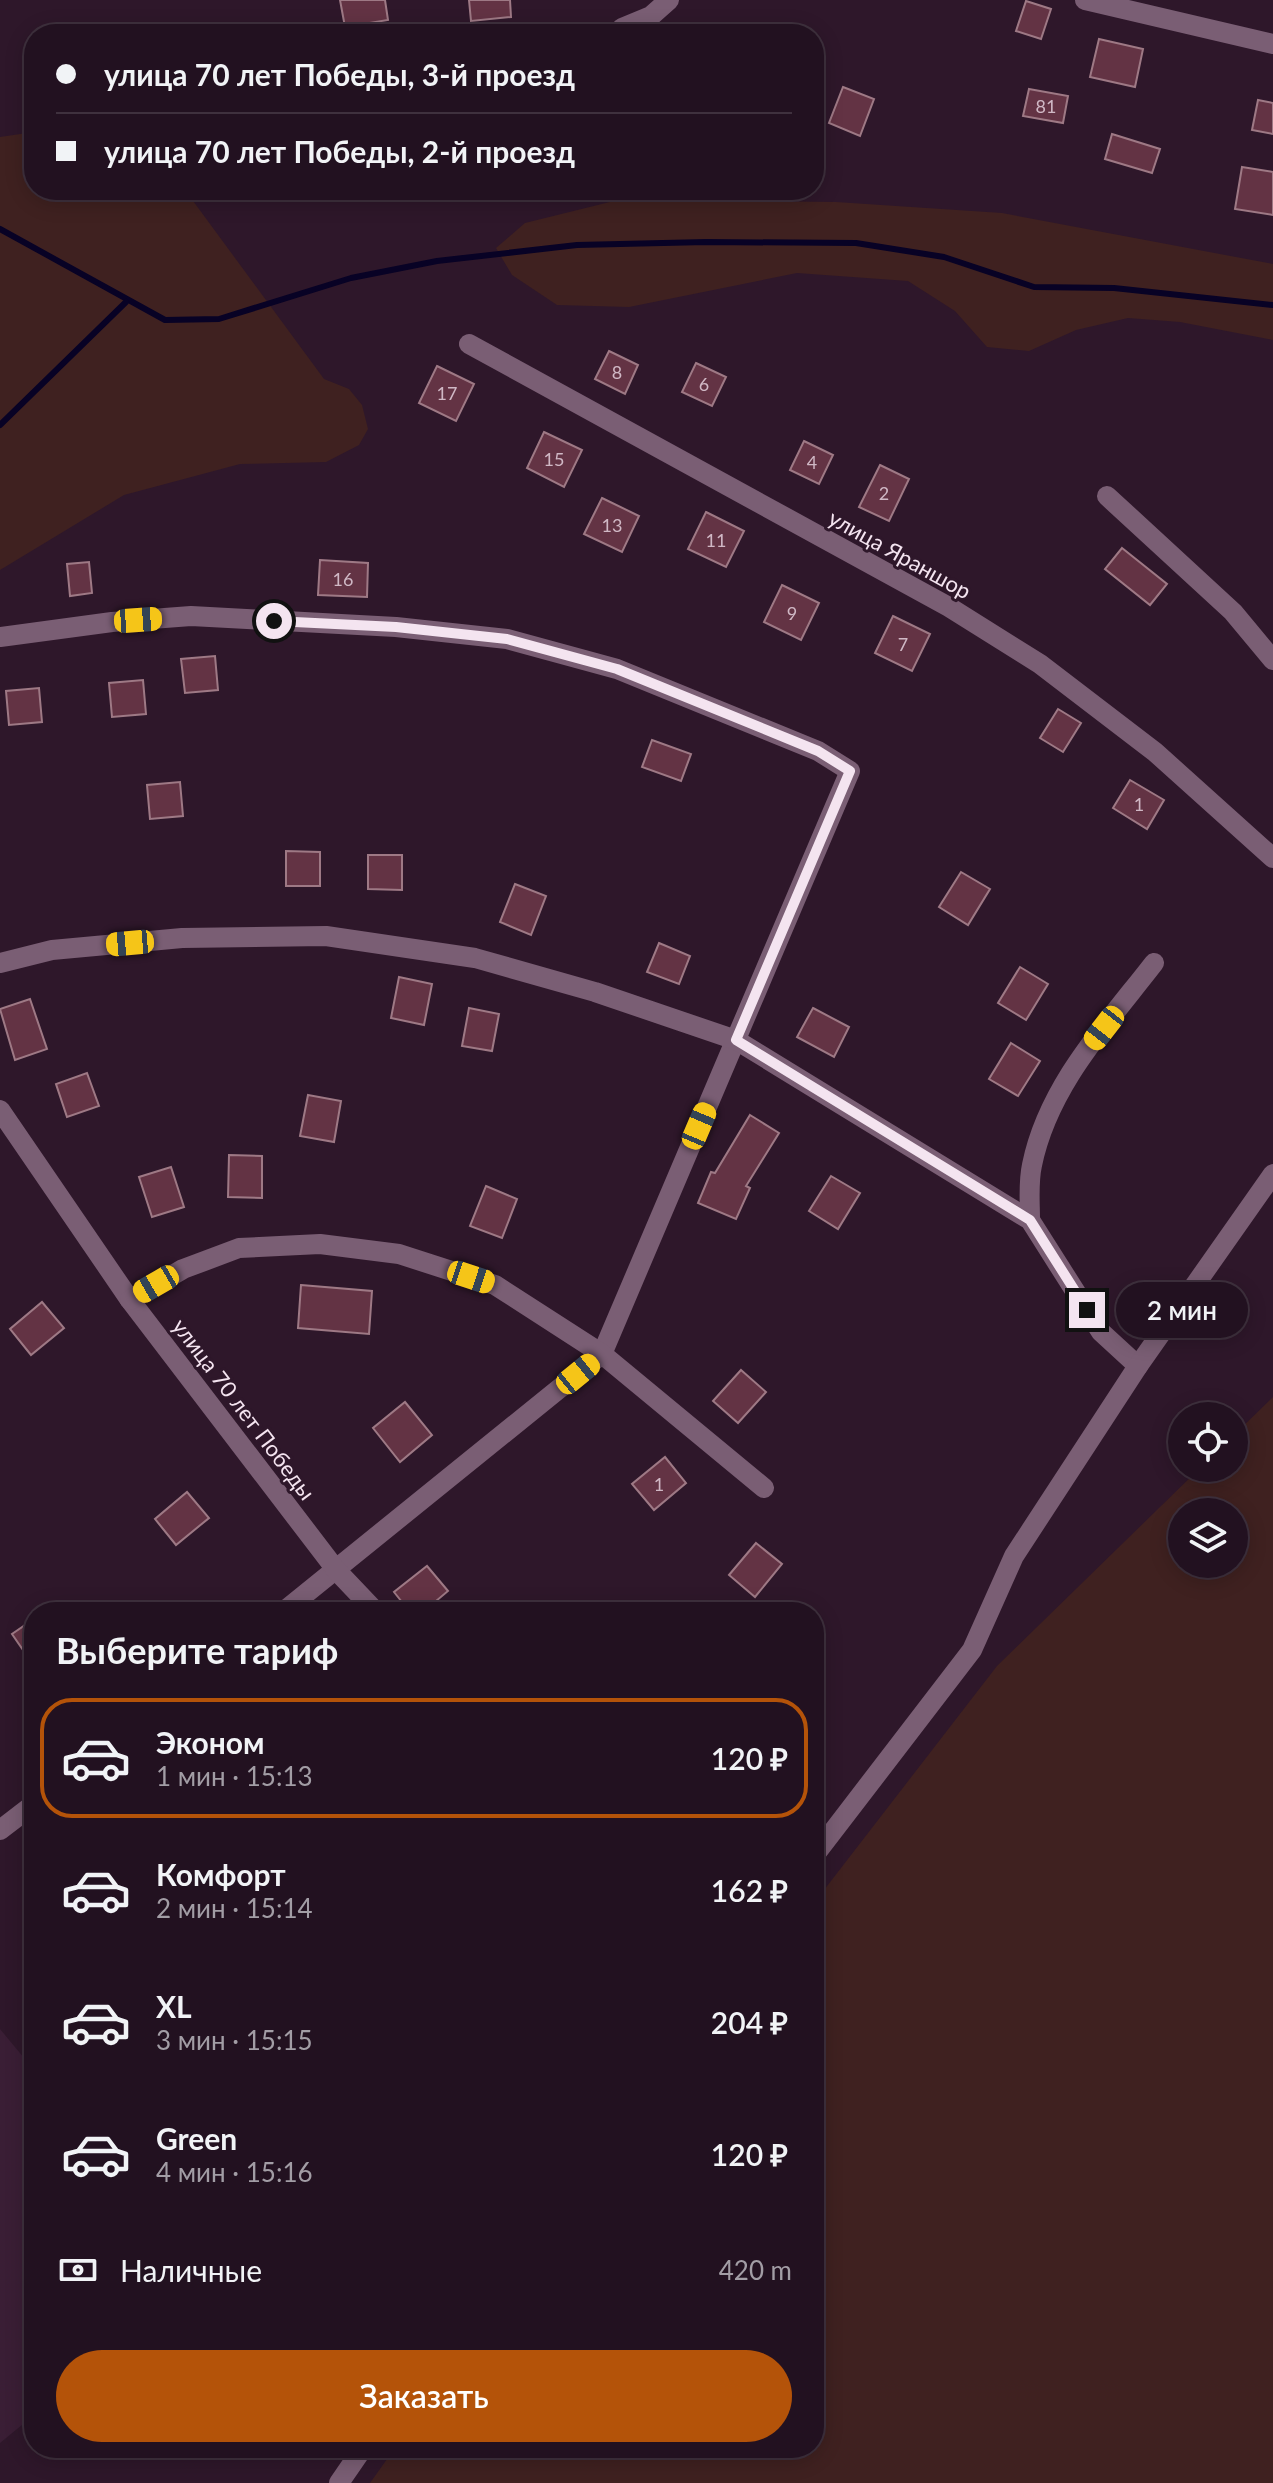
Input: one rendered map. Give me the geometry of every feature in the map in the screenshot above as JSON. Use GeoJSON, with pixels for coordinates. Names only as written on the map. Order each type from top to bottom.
{"type":"FeatureCollection","features":[{"type":"Feature","properties":{"kind":"street"},"geometry":{"type":"LineString","coordinates":[[632,24],[651,16],[669,0]]}},
{"type":"Feature","properties":{"kind":"street"},"geometry":{"type":"LineString","coordinates":[[1085,0],[1273,44]]}},
{"type":"Feature","properties":{"kind":"street","name":"улица Яраншор"},"geometry":{"type":"LineString","coordinates":[[469,344],[949,607],[1040,664],[1155,752],[1273,858]]}},
{"type":"Feature","properties":{"kind":"street"},"geometry":{"type":"LineString","coordinates":[[1107,496],[1233,612],[1273,660]]}},
{"type":"Feature","properties":{"kind":"street"},"geometry":{"type":"LineString","coordinates":[[0,637],[112,622],[191,616],[396,627],[507,639],[617,669],[818,751],[850,771],[602,1354],[296,1602]]}},
{"type":"Feature","properties":{"kind":"street"},"geometry":{"type":"LineString","coordinates":[[0,963],[52,950],[182,938],[326,936],[475,958],[595,992],[736,1040],[1030,1220],[1101,1332],[1138,1366]]}},
{"type":"Feature","properties":{"kind":"street"},"geometry":{"type":"LineString","coordinates":[[1030,1220],[1031,1169],[1041,1129],[1071,1072],[1154,963]]}},
{"type":"Feature","properties":{"kind":"street","name":"улица 70 лет Победы"},"geometry":{"type":"LineString","coordinates":[[0,1110],[130,1300],[337,1571],[366,1602]]}},
{"type":"Feature","properties":{"kind":"street"},"geometry":{"type":"LineString","coordinates":[[824,1843],[972,1650],[1014,1556],[1138,1366],[1273,1174]]}},
{"type":"Feature","properties":{"kind":"street"},"geometry":{"type":"LineString","coordinates":[[130,1300],[183,1269],[239,1248],[320,1244],[399,1254],[495,1285],[602,1354],[764,1488]]}},
{"type":"Feature","properties":{"kind":"street"},"geometry":{"type":"LineString","coordinates":[[0,1830],[24,1812]]}},
{"type":"Feature","properties":{"kind":"street"},"geometry":{"type":"LineString","coordinates":[[339,2483],[356,2458]]}},
{"type":"Feature","properties":{"kind":"shaded area"},"geometry":{"type":"Polygon","coordinates":[[[24,133],[24,200],[192,200],[324,379],[349,389],[362,405],[368,429],[359,445],[326,462],[240,464],[124,495],[0,570],[0,137],[24,133]]]}},
{"type":"Feature","properties":{"kind":"shaded area"},"geometry":{"type":"Polygon","coordinates":[[[618,200],[836,202],[1002,213],[1273,264],[1273,340],[1180,322],[1128,318],[1076,330],[1029,351],[987,347],[955,311],[908,281],[797,273],[629,307],[557,305],[512,275],[496,248],[525,223],[618,200]]]}},
{"type":"Feature","properties":{"kind":"shaded area"},"geometry":{"type":"Polygon","coordinates":[[[1273,1397],[1273,2483],[370,2483],[388,2458],[824,2458],[824,1890],[997,1666],[1168,1499],[1168,1578],[1248,1578],[1248,1498],[1169,1498],[1186,1482],[1248,1482],[1248,1421],[1273,1397]]]}},
{"type":"Feature","properties":{"kind":"shaded area"},"geometry":{"type":"Polygon","coordinates":[[[0,2029],[24,2058],[24,2423],[0,2443],[0,2029]]]}},
{"type":"Feature","properties":{"kind":"building"},"geometry":{"type":"Polygon","coordinates":[[[340,0],[385,0],[388,20],[344,24],[340,0]]]}},
{"type":"Feature","properties":{"kind":"building"},"geometry":{"type":"Polygon","coordinates":[[[469,0],[510,0],[511,17],[471,21],[469,0]]]}},
{"type":"Feature","properties":{"kind":"building"},"geometry":{"type":"Polygon","coordinates":[[[1026,1],[1051,9],[1041,39],[1016,31],[1026,1]]]}},
{"type":"Feature","properties":{"kind":"building"},"geometry":{"type":"Polygon","coordinates":[[[1099,39],[1143,49],[1135,87],[1090,77],[1099,39]]]}},
{"type":"Feature","properties":{"kind":"building"},"geometry":{"type":"Polygon","coordinates":[[[843,87],[874,99],[860,136],[829,123],[843,87]]]}},
{"type":"Feature","properties":{"kind":"building"},"geometry":{"type":"Polygon","coordinates":[[[1029,89],[1068,96],[1063,123],[1023,116],[1029,89]]]}},
{"type":"Feature","properties":{"kind":"building"},"geometry":{"type":"Polygon","coordinates":[[[1258,100],[1273,103],[1273,134],[1252,130],[1258,100]]]}},
{"type":"Feature","properties":{"kind":"building"},"geometry":{"type":"Polygon","coordinates":[[[1112,134],[1160,149],[1152,173],[1105,159],[1112,134]]]}},
{"type":"Feature","properties":{"kind":"building"},"geometry":{"type":"Polygon","coordinates":[[[1242,167],[1273,172],[1273,215],[1235,209],[1242,167]]]}},
{"type":"Feature","properties":{"kind":"building"},"geometry":{"type":"Polygon","coordinates":[[[609,351],[638,365],[625,394],[595,379],[609,351]]]}},
{"type":"Feature","properties":{"kind":"building"},"geometry":{"type":"Polygon","coordinates":[[[696,363],[726,377],[712,406],[682,392],[696,363]]]}},
{"type":"Feature","properties":{"kind":"building"},"geometry":{"type":"Polygon","coordinates":[[[437,366],[474,384],[456,421],[419,403],[437,366]]]}},
{"type":"Feature","properties":{"kind":"building"},"geometry":{"type":"Polygon","coordinates":[[[544,432],[582,450],[564,487],[527,468],[544,432]]]}},
{"type":"Feature","properties":{"kind":"building"},"geometry":{"type":"Polygon","coordinates":[[[804,441],[833,455],[819,484],[790,470],[804,441]]]}},
{"type":"Feature","properties":{"kind":"building"},"geometry":{"type":"Polygon","coordinates":[[[880,465],[909,479],[889,521],[859,507],[880,465]]]}},
{"type":"Feature","properties":{"kind":"building"},"geometry":{"type":"Polygon","coordinates":[[[602,498],[639,516],[622,552],[584,534],[602,498]]]}},
{"type":"Feature","properties":{"kind":"building"},"geometry":{"type":"Polygon","coordinates":[[[706,512],[744,531],[726,567],[688,549],[706,512]]]}},
{"type":"Feature","properties":{"kind":"building"},"geometry":{"type":"Polygon","coordinates":[[[1122,548],[1167,584],[1150,605],[1105,569],[1122,548]]]}},
{"type":"Feature","properties":{"kind":"building"},"geometry":{"type":"Polygon","coordinates":[[[320,560],[368,563],[367,597],[318,595],[320,560]]]}},
{"type":"Feature","properties":{"kind":"building"},"geometry":{"type":"Polygon","coordinates":[[[89,562],[92,593],[70,596],[67,564],[89,562]]]}},
{"type":"Feature","properties":{"kind":"building"},"geometry":{"type":"Polygon","coordinates":[[[782,585],[819,603],[801,640],[764,622],[782,585]]]}},
{"type":"Feature","properties":{"kind":"building"},"geometry":{"type":"Polygon","coordinates":[[[893,616],[930,634],[912,671],[875,653],[893,616]]]}},
{"type":"Feature","properties":{"kind":"building"},"geometry":{"type":"Polygon","coordinates":[[[215,656],[218,690],[185,693],[181,659],[215,656]]]}},
{"type":"Feature","properties":{"kind":"building"},"geometry":{"type":"Polygon","coordinates":[[[143,680],[146,714],[112,717],[109,683],[143,680]]]}},
{"type":"Feature","properties":{"kind":"building"},"geometry":{"type":"Polygon","coordinates":[[[39,688],[42,722],[9,725],[6,691],[39,688]]]}},
{"type":"Feature","properties":{"kind":"building"},"geometry":{"type":"Polygon","coordinates":[[[1058,709],[1081,723],[1063,752],[1040,738],[1058,709]]]}},
{"type":"Feature","properties":{"kind":"building"},"geometry":{"type":"Polygon","coordinates":[[[652,740],[691,754],[681,781],[642,767],[652,740]]]}},
{"type":"Feature","properties":{"kind":"building"},"geometry":{"type":"Polygon","coordinates":[[[1130,780],[1164,800],[1147,829],[1113,808],[1130,780]]]}},
{"type":"Feature","properties":{"kind":"building"},"geometry":{"type":"Polygon","coordinates":[[[180,782],[183,816],[150,819],[147,785],[180,782]]]}},
{"type":"Feature","properties":{"kind":"building"},"geometry":{"type":"Polygon","coordinates":[[[286,851],[320,852],[320,886],[286,886],[286,851]]]}},
{"type":"Feature","properties":{"kind":"building"},"geometry":{"type":"Polygon","coordinates":[[[368,855],[402,855],[402,890],[368,889],[368,855]]]}},
{"type":"Feature","properties":{"kind":"building"},"geometry":{"type":"Polygon","coordinates":[[[961,872],[990,889],[968,925],[939,907],[961,872]]]}},
{"type":"Feature","properties":{"kind":"building"},"geometry":{"type":"Polygon","coordinates":[[[515,884],[546,896],[531,935],[500,922],[515,884]]]}},
{"type":"Feature","properties":{"kind":"building"},"geometry":{"type":"Polygon","coordinates":[[[659,943],[690,956],[679,984],[647,972],[659,943]]]}},
{"type":"Feature","properties":{"kind":"building"},"geometry":{"type":"Polygon","coordinates":[[[1020,967],[1048,984],[1026,1020],[998,1003],[1020,967]]]}},
{"type":"Feature","properties":{"kind":"building"},"geometry":{"type":"Polygon","coordinates":[[[399,977],[432,984],[424,1025],[391,1018],[399,977]]]}},
{"type":"Feature","properties":{"kind":"building"},"geometry":{"type":"Polygon","coordinates":[[[30,999],[47,1049],[15,1060],[0,1009],[30,999]]]}},
{"type":"Feature","properties":{"kind":"building"},"geometry":{"type":"Polygon","coordinates":[[[469,1008],[499,1014],[492,1051],[462,1046],[469,1008]]]}},
{"type":"Feature","properties":{"kind":"building"},"geometry":{"type":"Polygon","coordinates":[[[813,1008],[849,1027],[834,1057],[797,1037],[813,1008]]]}},
{"type":"Feature","properties":{"kind":"building"},"geometry":{"type":"Polygon","coordinates":[[[1011,1043],[1040,1061],[1018,1096],[989,1079],[1011,1043]]]}},
{"type":"Feature","properties":{"kind":"building"},"geometry":{"type":"Polygon","coordinates":[[[87,1073],[99,1106],[67,1117],[56,1084],[87,1073]]]}},
{"type":"Feature","properties":{"kind":"building"},"geometry":{"type":"Polygon","coordinates":[[[308,1095],[341,1101],[334,1142],[300,1136],[308,1095]]]}},
{"type":"Feature","properties":{"kind":"building"},"geometry":{"type":"Polygon","coordinates":[[[750,1115],[779,1133],[746,1186],[750,1188],[736,1219],[698,1203],[711,1172],[715,1173],[750,1115]]]}},
{"type":"Feature","properties":{"kind":"building"},"geometry":{"type":"Polygon","coordinates":[[[229,1155],[262,1156],[262,1198],[228,1197],[229,1155]]]}},
{"type":"Feature","properties":{"kind":"building"},"geometry":{"type":"Polygon","coordinates":[[[171,1167],[184,1207],[152,1217],[139,1177],[171,1167]]]}},
{"type":"Feature","properties":{"kind":"building"},"geometry":{"type":"Polygon","coordinates":[[[831,1176],[860,1193],[838,1229],[809,1211],[831,1176]]]}},
{"type":"Feature","properties":{"kind":"building"},"geometry":{"type":"Polygon","coordinates":[[[486,1186],[517,1199],[502,1238],[470,1226],[486,1186]]]}},
{"type":"Feature","properties":{"kind":"building"},"geometry":{"type":"Polygon","coordinates":[[[301,1285],[372,1291],[369,1334],[298,1328],[301,1285]]]}},
{"type":"Feature","properties":{"kind":"building"},"geometry":{"type":"Polygon","coordinates":[[[42,1302],[64,1328],[31,1355],[10,1329],[42,1302]]]}},
{"type":"Feature","properties":{"kind":"building"},"geometry":{"type":"Polygon","coordinates":[[[741,1370],[766,1392],[738,1423],[713,1401],[741,1370]]]}},
{"type":"Feature","properties":{"kind":"building"},"geometry":{"type":"Polygon","coordinates":[[[405,1402],[432,1435],[400,1462],[373,1428],[405,1402]]]}},
{"type":"Feature","properties":{"kind":"building"},"geometry":{"type":"Polygon","coordinates":[[[665,1457],[686,1483],[654,1510],[632,1484],[665,1457]]]}},
{"type":"Feature","properties":{"kind":"building"},"geometry":{"type":"Polygon","coordinates":[[[187,1492],[209,1518],[176,1545],[155,1519],[187,1492]]]}},
{"type":"Feature","properties":{"kind":"building"},"geometry":{"type":"Polygon","coordinates":[[[756,1543],[782,1564],[755,1597],[729,1575],[756,1543]]]}},
{"type":"Feature","properties":{"kind":"building"},"geometry":{"type":"Polygon","coordinates":[[[427,1566],[448,1591],[435,1602],[402,1602],[394,1592],[427,1566]]]}},
{"type":"Feature","properties":{"kind":"building"},"geometry":{"type":"Polygon","coordinates":[[[24,1626],[24,1651],[12,1634],[24,1626]]]}},
{"type":"Feature","properties":{"kind":"waterway"},"geometry":{"type":"LineString","coordinates":[[0,229],[165,320],[219,319],[351,278],[437,261],[577,245],[706,242],[856,243],[944,257],[1034,287],[1114,288],[1273,305]]}},
{"type":"Feature","properties":{"kind":"waterway"},"geometry":{"type":"LineString","coordinates":[[0,425],[126,302]]}},
{"type":"Feature","properties":{"kind":"route"},"geometry":{"type":"LineString","coordinates":[[274,621],[396,627],[507,639],[617,669],[818,751],[850,771],[736,1040],[1030,1220],[1087,1310]]}}]}
